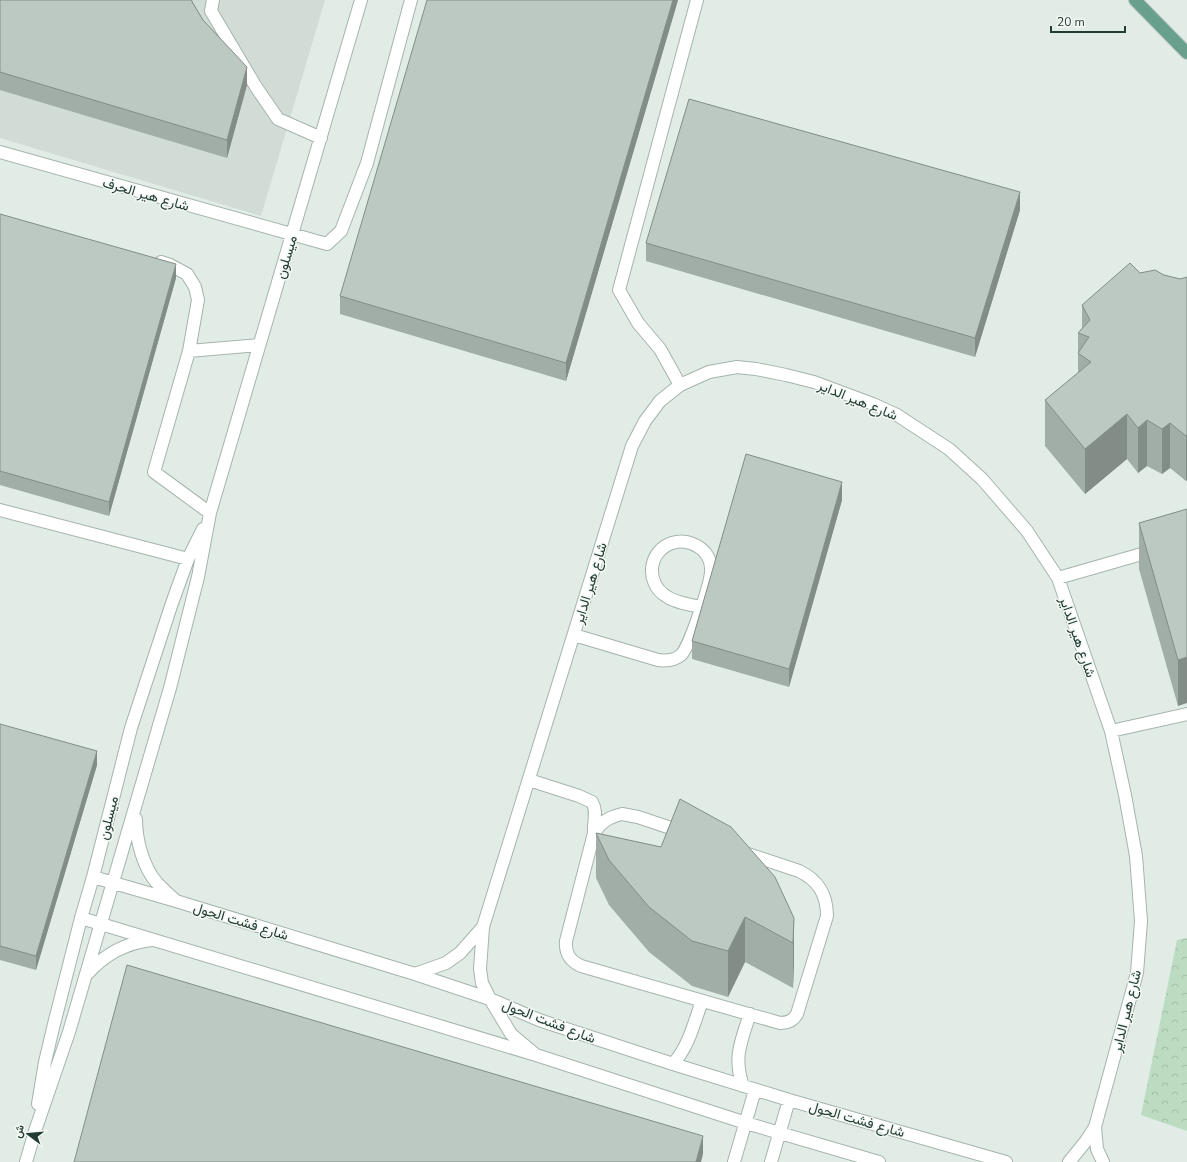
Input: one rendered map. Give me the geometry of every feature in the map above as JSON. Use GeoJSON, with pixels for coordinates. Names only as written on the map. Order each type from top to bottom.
{"type":"FeatureCollection","features":[{"type":"Feature","properties":{"kind":"main road"},"geometry":{"type":"LineString","coordinates":[[1135,0],[1187,53]]}},
{"type":"Feature","properties":{"kind":"street"},"geometry":{"type":"LineString","coordinates":[[213,0],[211,12],[256,87],[278,119],[321,138]]}},
{"type":"Feature","properties":{"kind":"street","name":"ميسلون"},"geometry":{"type":"LineString","coordinates":[[26,1162],[69,1032],[137,803],[183,641],[198,577],[210,513],[361,0]]}},
{"type":"Feature","properties":{"kind":"street","name":"شارع هير الحرف"},"geometry":{"type":"LineString","coordinates":[[0,152],[327,244],[341,231],[367,163],[411,0]]}},
{"type":"Feature","properties":{"kind":"street"},"geometry":{"type":"LineString","coordinates":[[680,385],[660,349],[638,323],[618,290],[697,0]]}},
{"type":"Feature","properties":{"kind":"street"},"geometry":{"type":"LineString","coordinates":[[148,259],[170,265],[188,274],[195,287],[198,300],[189,351],[154,472],[210,513]]}},
{"type":"Feature","properties":{"kind":"street"},"geometry":{"type":"LineString","coordinates":[[189,351],[259,345]]}},
{"type":"Feature","properties":{"kind":"street","name":"شارع هير الداير"},"geometry":{"type":"LineString","coordinates":[[536,1055],[511,1034],[482,983],[480,969],[483,927],[632,446],[645,422],[660,401],[680,385],[709,372],[737,367],[756,369],[814,382],[873,404],[897,415],[949,449],[982,479],[1027,531],[1058,578],[1111,731],[1136,856],[1141,921],[1137,973],[1095,1127],[1070,1162]]}},
{"type":"Feature","properties":{"kind":"street"},"geometry":{"type":"LineString","coordinates":[[0,510],[188,559]]}},
{"type":"Feature","properties":{"kind":"street","name":"ميسلون"},"geometry":{"type":"LineString","coordinates":[[35,1131],[45,1062],[131,728],[172,602],[188,559],[210,513]]}},
{"type":"Feature","properties":{"kind":"street"},"geometry":{"type":"LineString","coordinates":[[574,635],[658,660],[667,661],[676,658],[681,654],[686,649],[710,580],[711,570],[710,561],[705,552],[698,546],[680,541],[664,547],[658,553],[651,568],[652,577],[660,592],[667,597],[700,607]]}},
{"type":"Feature","properties":{"kind":"street"},"geometry":{"type":"LineString","coordinates":[[1058,578],[1187,541]]}},
{"type":"Feature","properties":{"kind":"street"},"geometry":{"type":"LineString","coordinates":[[1111,731],[1187,714]]}},
{"type":"Feature","properties":{"kind":"street"},"geometry":{"type":"LineString","coordinates":[[529,780],[579,796],[592,802],[596,810],[594,833],[566,941],[565,948],[570,960],[581,966],[702,1001],[785,1023],[791,1022],[797,1014],[827,916],[825,897],[815,881],[799,871],[630,814],[613,816],[605,820],[594,833]]}},
{"type":"Feature","properties":{"kind":"street"},"geometry":{"type":"LineString","coordinates":[[137,803],[136,831],[142,858],[156,882],[176,901]]}},
{"type":"Feature","properties":{"kind":"street","name":"شارع فشت الحول"},"geometry":{"type":"LineString","coordinates":[[93,877],[415,974],[490,999],[539,1020],[755,1090],[1006,1162]]}},
{"type":"Feature","properties":{"kind":"street"},"geometry":{"type":"LineString","coordinates":[[81,918],[536,1055],[746,1123],[879,1162]]}},
{"type":"Feature","properties":{"kind":"street","name":"شارع هير الداير"},"geometry":{"type":"LineString","coordinates":[[415,974],[446,963],[460,953],[483,927]]}},
{"type":"Feature","properties":{"kind":"street"},"geometry":{"type":"LineString","coordinates":[[86,975],[95,965],[117,950],[142,941],[155,940]]}},
{"type":"Feature","properties":{"kind":"street"},"geometry":{"type":"LineString","coordinates":[[673,1064],[684,1050],[688,1042],[702,1001]]}},
{"type":"Feature","properties":{"kind":"street"},"geometry":{"type":"LineString","coordinates":[[743,1086],[738,1066],[738,1056],[750,1014]]}},
{"type":"Feature","properties":{"kind":"street"},"geometry":{"type":"LineString","coordinates":[[734,1162],[755,1090]]}},
{"type":"Feature","properties":{"kind":"street"},"geometry":{"type":"LineString","coordinates":[[771,1162],[789,1100]]}},
{"type":"Feature","properties":{"kind":"street","name":"شارع هير الداير"},"geometry":{"type":"LineString","coordinates":[[1095,1127],[1097,1149],[1103,1162]]}},
{"type":"Feature","properties":{"kind":"shaded area"},"geometry":{"type":"Polygon","coordinates":[[[0,0],[325,0],[261,216],[0,138],[0,0]]]}},
{"type":"Feature","properties":{"kind":"green space"},"geometry":{"type":"Polygon","coordinates":[[[1187,938],[1187,1131],[1141,1115],[1177,940],[1187,938]]]}},
{"type":"Feature","properties":{"kind":"building"},"geometry":{"type":"Polygon","coordinates":[[[0,0],[191,0],[203,20],[247,67],[227,140],[0,72],[0,0]]]}},
{"type":"Feature","properties":{"kind":"building"},"geometry":{"type":"Polygon","coordinates":[[[427,0],[673,0],[566,363],[340,296],[427,0]]]}},
{"type":"Feature","properties":{"kind":"building"},"geometry":{"type":"Polygon","coordinates":[[[689,99],[1020,192],[975,338],[646,243],[689,99]]]}},
{"type":"Feature","properties":{"kind":"building"},"geometry":{"type":"Polygon","coordinates":[[[0,214],[176,264],[109,502],[0,471],[0,214]]]}},
{"type":"Feature","properties":{"kind":"building"},"geometry":{"type":"Polygon","coordinates":[[[1130,263],[1140,273],[1155,270],[1164,275],[1180,279],[1187,277],[1187,435],[1186,436],[1170,423],[1162,429],[1147,420],[1138,428],[1127,414],[1085,449],[1045,400],[1091,362],[1078,353],[1089,337],[1078,333],[1090,320],[1082,305],[1130,263]]]}},
{"type":"Feature","properties":{"kind":"building"},"geometry":{"type":"Polygon","coordinates":[[[746,454],[842,482],[789,669],[692,641],[746,454]]]}},
{"type":"Feature","properties":{"kind":"building"},"geometry":{"type":"Polygon","coordinates":[[[1187,509],[1187,657],[1178,660],[1139,523],[1187,509]]]}},
{"type":"Feature","properties":{"kind":"building"},"geometry":{"type":"Polygon","coordinates":[[[0,724],[97,751],[36,956],[0,946],[0,724]]]}},
{"type":"Feature","properties":{"kind":"building"},"geometry":{"type":"Polygon","coordinates":[[[680,799],[731,827],[775,877],[794,918],[793,943],[745,917],[728,951],[692,941],[649,907],[609,860],[596,833],[661,847],[680,799]]]}},
{"type":"Feature","properties":{"kind":"building"},"geometry":{"type":"Polygon","coordinates":[[[127,965],[703,1136],[696,1162],[74,1162],[127,965]]]}}]}
